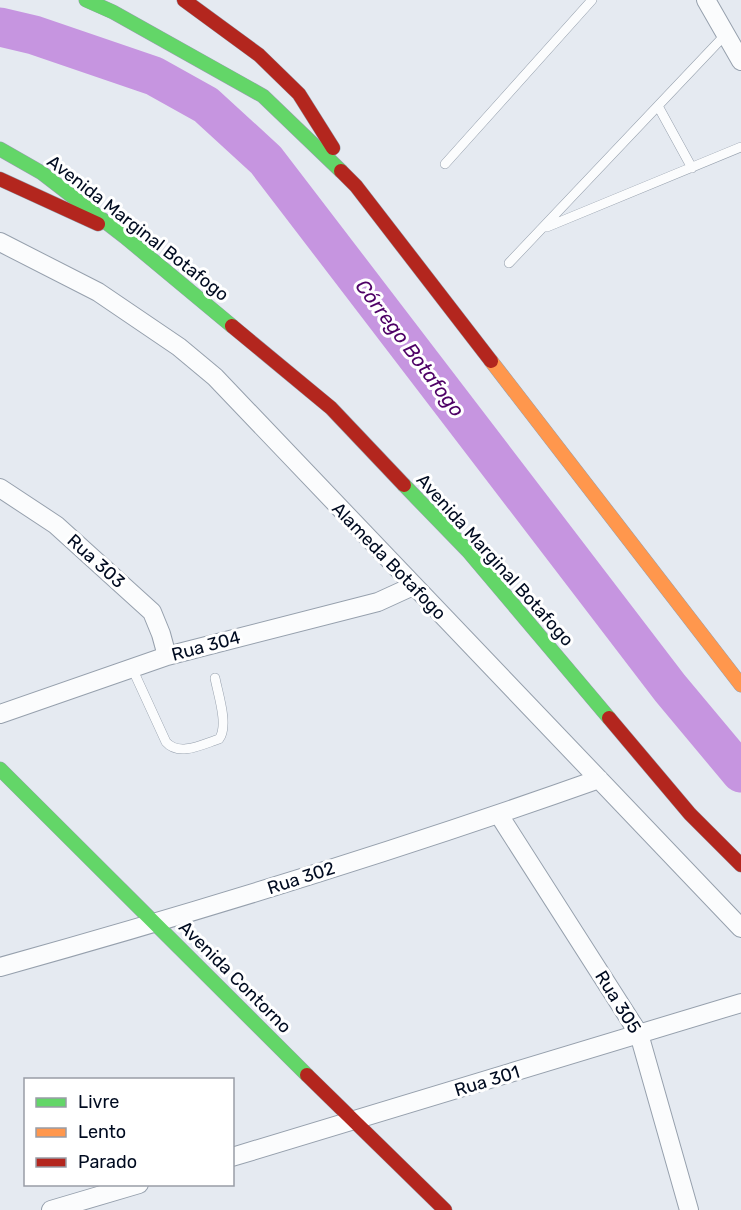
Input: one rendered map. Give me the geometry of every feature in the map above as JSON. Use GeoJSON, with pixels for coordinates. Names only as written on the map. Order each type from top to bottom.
{"type":"FeatureCollection","features":[{"type":"Feature","properties":{"kind":"main road"},"geometry":{"type":"LineString","coordinates":[[86,0],[113,12],[263,96],[356,186]]}},
{"type":"Feature","properties":{"kind":"main road"},"geometry":{"type":"LineString","coordinates":[[184,0],[259,55],[298,94],[356,186],[741,685]]}},
{"type":"Feature","properties":{"kind":"main road","name":"Avenida Marginal Botafogo"},"geometry":{"type":"LineString","coordinates":[[0,149],[42,173],[125,237],[330,408],[468,551],[690,814],[741,865]]}},
{"type":"Feature","properties":{"kind":"main road"},"geometry":{"type":"LineString","coordinates":[[0,179],[125,237]]}},
{"type":"Feature","properties":{"kind":"main road","name":"Avenida Contorno"},"geometry":{"type":"LineString","coordinates":[[0,769],[445,1210]]}},
{"type":"Feature","properties":{"kind":"street"},"geometry":{"type":"LineString","coordinates":[[706,0],[741,61]]}},
{"type":"Feature","properties":{"kind":"street","name":"Alameda Botafogo"},"geometry":{"type":"LineString","coordinates":[[1,245],[98,292],[179,347],[215,377],[741,928]]}},
{"type":"Feature","properties":{"kind":"street","name":"Rua 303"},"geometry":{"type":"LineString","coordinates":[[0,488],[56,525],[152,612],[167,656]]}},
{"type":"Feature","properties":{"kind":"street","name":"Rua 304"},"geometry":{"type":"LineString","coordinates":[[0,714],[167,656],[378,602],[413,586]]}},
{"type":"Feature","properties":{"kind":"street","name":"Rua 302"},"geometry":{"type":"LineString","coordinates":[[0,967],[155,924],[499,815],[599,779]]}},
{"type":"Feature","properties":{"kind":"street","name":"Rua 305"},"geometry":{"type":"LineString","coordinates":[[499,815],[639,1034],[689,1210]]}},
{"type":"Feature","properties":{"kind":"street","name":"Rua 301"},"geometry":{"type":"LineString","coordinates":[[234,1156],[354,1122],[741,1003]]}},
{"type":"Feature","properties":{"kind":"street"},"geometry":{"type":"LineString","coordinates":[[51,1210],[135,1186]]}},
{"type":"Feature","properties":{"kind":"lane"},"geometry":{"type":"LineString","coordinates":[[444,164],[592,0]]}},
{"type":"Feature","properties":{"kind":"lane"},"geometry":{"type":"LineString","coordinates":[[509,263],[726,34]]}},
{"type":"Feature","properties":{"kind":"lane"},"geometry":{"type":"LineString","coordinates":[[657,106],[692,168]]}},
{"type":"Feature","properties":{"kind":"lane"},"geometry":{"type":"LineString","coordinates":[[542,229],[741,147]]}},
{"type":"Feature","properties":{"kind":"lane"},"geometry":{"type":"LineString","coordinates":[[132,668],[166,742],[172,748],[182,750],[219,739],[222,735],[224,726],[215,678]]}},
{"type":"Feature","properties":{"kind":"waterway","name":"Córrego Botafogo"},"geometry":{"type":"LineString","coordinates":[[0,27],[34,35],[154,76],[206,105],[266,160],[670,688],[741,773]]}},
{"type":"Feature","properties":{"kind":"traffic: fast"},"geometry":{"type":"LineString","coordinates":[[86,0],[113,12],[263,96],[341,171]]}},
{"type":"Feature","properties":{"kind":"traffic: fast"},"geometry":{"type":"LineString","coordinates":[[0,149],[42,173],[125,237],[232,326]]}},
{"type":"Feature","properties":{"kind":"traffic: fast"},"geometry":{"type":"LineString","coordinates":[[404,485],[468,551],[609,718]]}},
{"type":"Feature","properties":{"kind":"traffic: fast"},"geometry":{"type":"LineString","coordinates":[[0,769],[307,1075]]}},
{"type":"Feature","properties":{"kind":"traffic: slow"},"geometry":{"type":"LineString","coordinates":[[491,361],[741,685]]}},
{"type":"Feature","properties":{"kind":"traffic: jam"},"geometry":{"type":"LineString","coordinates":[[184,0],[259,55],[299,94],[333,148]]}},
{"type":"Feature","properties":{"kind":"traffic: jam"},"geometry":{"type":"LineString","coordinates":[[341,171],[356,186],[491,361]]}},
{"type":"Feature","properties":{"kind":"traffic: jam"},"geometry":{"type":"LineString","coordinates":[[0,179],[98,224]]}},
{"type":"Feature","properties":{"kind":"traffic: jam"},"geometry":{"type":"LineString","coordinates":[[232,326],[331,408],[404,485]]}},
{"type":"Feature","properties":{"kind":"traffic: jam"},"geometry":{"type":"LineString","coordinates":[[609,718],[690,814],[741,865]]}},
{"type":"Feature","properties":{"kind":"traffic: jam"},"geometry":{"type":"LineString","coordinates":[[307,1075],[445,1210]]}}]}
